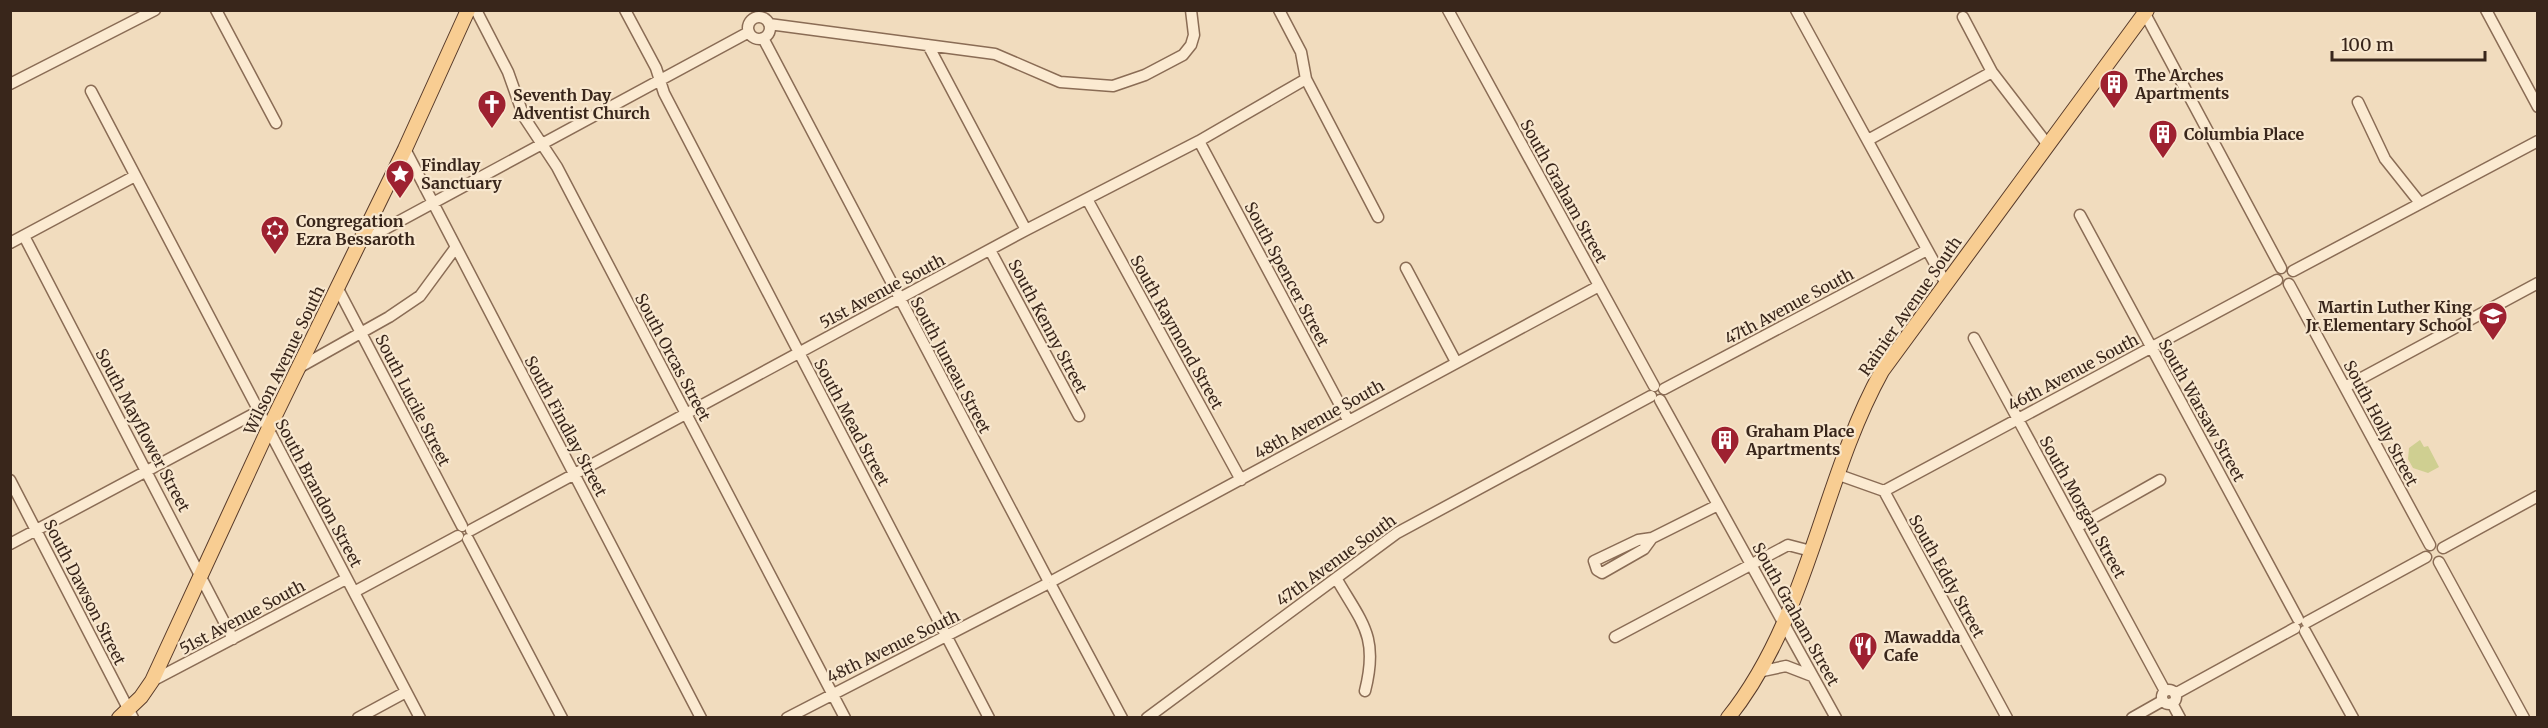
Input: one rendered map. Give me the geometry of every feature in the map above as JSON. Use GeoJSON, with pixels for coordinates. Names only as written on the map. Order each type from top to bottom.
{"type":"FeatureCollection","features":[{"type":"Feature","properties":{"kind":"main road","name":"Wilson Avenue South"},"geometry":{"type":"LineString","coordinates":[[127,715],[152,681],[268,430],[405,149],[468,10]]}},
{"type":"Feature","properties":{"kind":"main road","name":"Rainier Avenue South"},"geometry":{"type":"LineString","coordinates":[[1728,717],[1758,672],[1783,622],[1878,378],[1945,282],[2145,12]]}},
{"type":"Feature","properties":{"kind":"street"},"geometry":{"type":"LineString","coordinates":[[10,84],[154,10]]}},
{"type":"Feature","properties":{"kind":"street"},"geometry":{"type":"LineString","coordinates":[[216,10],[276,123]]}},
{"type":"Feature","properties":{"kind":"street","name":"South Orcas Street"},"geometry":{"type":"LineString","coordinates":[[476,10],[508,72],[524,117],[544,146],[845,717]]}},
{"type":"Feature","properties":{"kind":"street","name":"South Mead Street"},"geometry":{"type":"LineString","coordinates":[[625,10],[664,93],[989,717]]}},
{"type":"Feature","properties":{"kind":"street"},"geometry":{"type":"LineString","coordinates":[[769,24],[770,31],[763,38],[757,39],[749,32],[749,23],[756,14],[769,24],[995,54],[1060,82],[1113,86],[1145,75],[1183,55],[1191,45],[1194,22],[1191,10]]}},
{"type":"Feature","properties":{"kind":"street"},"geometry":{"type":"LineString","coordinates":[[1279,10],[1301,52],[1306,78],[1378,217]]}},
{"type":"Feature","properties":{"kind":"street","name":"South Graham Street"},"geometry":{"type":"LineString","coordinates":[[1448,10],[1836,717]]}},
{"type":"Feature","properties":{"kind":"street"},"geometry":{"type":"LineString","coordinates":[[1796,10],[1945,282]]}},
{"type":"Feature","properties":{"kind":"street"},"geometry":{"type":"LineString","coordinates":[[2486,10],[2538,107]]}},
{"type":"Feature","properties":{"kind":"street"},"geometry":{"type":"LineString","coordinates":[[2145,12],[2281,268]]}},
{"type":"Feature","properties":{"kind":"street"},"geometry":{"type":"LineString","coordinates":[[1963,17],[1992,72],[2048,145]]}},
{"type":"Feature","properties":{"kind":"street"},"geometry":{"type":"LineString","coordinates":[[359,243],[544,146],[749,32]]}},
{"type":"Feature","properties":{"kind":"street","name":"South Juneau Street"},"geometry":{"type":"LineString","coordinates":[[763,38],[1122,717]]}},
{"type":"Feature","properties":{"kind":"street"},"geometry":{"type":"LineString","coordinates":[[928,45],[1026,230]]}},
{"type":"Feature","properties":{"kind":"street"},"geometry":{"type":"LineString","coordinates":[[1868,140],[1992,72]]}},
{"type":"Feature","properties":{"kind":"street","name":"51st Avenue South"},"geometry":{"type":"LineString","coordinates":[[354,592],[1026,230],[1199,141],[1306,78]]}},
{"type":"Feature","properties":{"kind":"street","name":"South Brandon Street"},"geometry":{"type":"LineString","coordinates":[[91,91],[420,717]]}},
{"type":"Feature","properties":{"kind":"street"},"geometry":{"type":"LineString","coordinates":[[2358,102],[2385,159],[2420,204]]}},
{"type":"Feature","properties":{"kind":"street","name":"South Spencer Street"},"geometry":{"type":"LineString","coordinates":[[1199,141],[1348,420]]}},
{"type":"Feature","properties":{"kind":"street"},"geometry":{"type":"LineString","coordinates":[[2293,271],[2538,141]]}},
{"type":"Feature","properties":{"kind":"street","name":"South Findlay Street"},"geometry":{"type":"LineString","coordinates":[[405,149],[701,717]]}},
{"type":"Feature","properties":{"kind":"street"},"geometry":{"type":"LineString","coordinates":[[10,243],[135,176]]}},
{"type":"Feature","properties":{"kind":"street","name":"South Raymond Street"},"geometry":{"type":"LineString","coordinates":[[1087,199],[1241,480]]}},
{"type":"Feature","properties":{"kind":"street","name":"South Warsaw Street"},"geometry":{"type":"LineString","coordinates":[[2080,215],[2353,717]]}},
{"type":"Feature","properties":{"kind":"street","name":"South Mayflower Street"},"geometry":{"type":"LineString","coordinates":[[24,236],[233,639]]}},
{"type":"Feature","properties":{"kind":"street"},"geometry":{"type":"LineString","coordinates":[[300,367],[361,333],[420,296],[456,247]]}},
{"type":"Feature","properties":{"kind":"street","name":"South Kenny Street"},"geometry":{"type":"LineString","coordinates":[[990,250],[1079,416]]}},
{"type":"Feature","properties":{"kind":"street","name":"47th Avenue South"},"geometry":{"type":"LineString","coordinates":[[1147,717],[1397,533],[1927,250]]}},
{"type":"Feature","properties":{"kind":"street"},"geometry":{"type":"LineString","coordinates":[[2288,267],[2293,271],[2293,280],[2289,284],[2283,284],[2277,280],[2277,273],[2281,268],[2288,267]]}},
{"type":"Feature","properties":{"kind":"street"},"geometry":{"type":"LineString","coordinates":[[1406,268],[1456,362]]}},
{"type":"Feature","properties":{"kind":"street","name":"46th Avenue South"},"geometry":{"type":"LineString","coordinates":[[1884,491],[2277,280]]}},
{"type":"Feature","properties":{"kind":"street"},"geometry":{"type":"LineString","coordinates":[[2345,387],[2538,283]]}},
{"type":"Feature","properties":{"kind":"street","name":"South Holly Street"},"geometry":{"type":"LineString","coordinates":[[2289,284],[2430,545]]}},
{"type":"Feature","properties":{"kind":"street","name":"48th Avenue South"},"geometry":{"type":"LineString","coordinates":[[786,717],[948,637],[1050,583],[1599,286]]}},
{"type":"Feature","properties":{"kind":"street","name":"South Lucile Street"},"geometry":{"type":"LineString","coordinates":[[337,287],[562,717]]}},
{"type":"Feature","properties":{"kind":"street","name":"South Morgan Street"},"geometry":{"type":"LineString","coordinates":[[1974,338],[2180,717]]}},
{"type":"Feature","properties":{"kind":"street"},"geometry":{"type":"LineString","coordinates":[[10,544],[259,411]]}},
{"type":"Feature","properties":{"kind":"street"},"geometry":{"type":"LineString","coordinates":[[1839,475],[1884,491]]}},
{"type":"Feature","properties":{"kind":"street","name":"South Dawson Street"},"geometry":{"type":"LineString","coordinates":[[10,480],[127,715]]}},
{"type":"Feature","properties":{"kind":"street"},"geometry":{"type":"LineString","coordinates":[[2076,527],[2160,480]]}},
{"type":"Feature","properties":{"kind":"street","name":"South Eddy Street"},"geometry":{"type":"LineString","coordinates":[[1884,491],[2007,717]]}},
{"type":"Feature","properties":{"kind":"street"},"geometry":{"type":"LineString","coordinates":[[2443,548],[2538,496]]}},
{"type":"Feature","properties":{"kind":"street"},"geometry":{"type":"LineString","coordinates":[[1652,538],[1644,549],[1602,573],[1597,570],[1594,561],[1638,540],[1652,538],[1718,505]]}},
{"type":"Feature","properties":{"kind":"street"},"geometry":{"type":"LineString","coordinates":[[1615,637],[1788,544],[1811,552]]}},
{"type":"Feature","properties":{"kind":"street"},"geometry":{"type":"LineString","coordinates":[[2438,544],[2443,548],[2444,557],[2439,562],[2431,563],[2426,557],[2425,552],[2430,545],[2438,544]]}},
{"type":"Feature","properties":{"kind":"street"},"geometry":{"type":"LineString","coordinates":[[2132,717],[2426,557]]}},
{"type":"Feature","properties":{"kind":"street"},"geometry":{"type":"LineString","coordinates":[[2439,562],[2524,717]]}},
{"type":"Feature","properties":{"kind":"street"},"geometry":{"type":"LineString","coordinates":[[1336,578],[1369,639],[1372,665],[1365,691]]}},
{"type":"Feature","properties":{"kind":"street","name":"51st Avenue South"},"geometry":{"type":"LineString","coordinates":[[152,681],[346,579]]}},
{"type":"Feature","properties":{"kind":"street"},"geometry":{"type":"LineString","coordinates":[[1758,672],[1786,666],[1813,676]]}},
{"type":"Feature","properties":{"kind":"street"},"geometry":{"type":"LineString","coordinates":[[358,717],[406,692]]}},
{"type":"Feature","properties":{"kind":"green space"},"geometry":{"type":"Polygon","coordinates":[[[2420,440],[2424,447],[2428,446],[2439,467],[2428,473],[2413,468],[2408,459],[2409,448],[2420,440]]]}},
{"type":"Feature","properties":{"kind":"place","name":"The Arches Apartments"},"geometry":{"type":"Point","coordinates":[2114,110]}},
{"type":"Feature","properties":{"kind":"place","name":"Seventh Day Adventist Church"},"geometry":{"type":"Point","coordinates":[492,130]}},
{"type":"Feature","properties":{"kind":"place","name":"Columbia Place"},"geometry":{"type":"Point","coordinates":[2163,160]}},
{"type":"Feature","properties":{"kind":"place","name":"Findlay Sanctuary"},"geometry":{"type":"Point","coordinates":[400,200]}},
{"type":"Feature","properties":{"kind":"place","name":"Congregation Ezra Bessaroth"},"geometry":{"type":"Point","coordinates":[275,256]}},
{"type":"Feature","properties":{"kind":"place","name":"Martin Luther King Jr Elementary School"},"geometry":{"type":"Point","coordinates":[2493,342]}},
{"type":"Feature","properties":{"kind":"place","name":"Graham Place Apartments"},"geometry":{"type":"Point","coordinates":[1725,466]}},
{"type":"Feature","properties":{"kind":"place","name":"Mawadda Cafe"},"geometry":{"type":"Point","coordinates":[1863,672]}}]}
